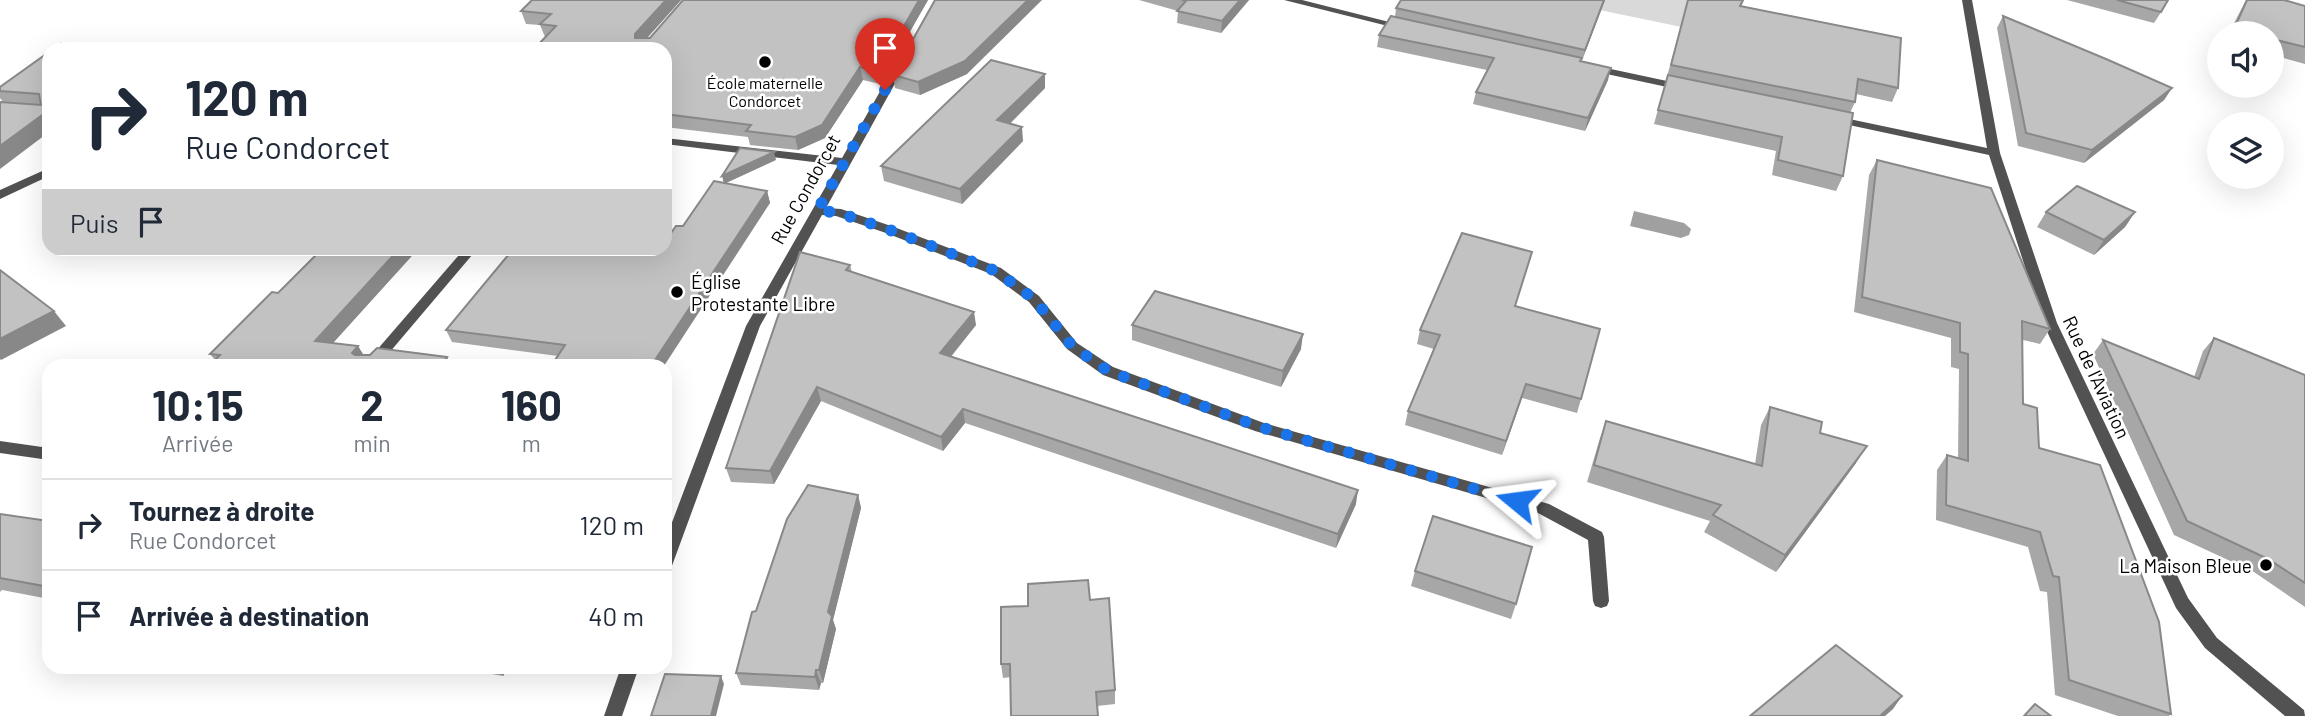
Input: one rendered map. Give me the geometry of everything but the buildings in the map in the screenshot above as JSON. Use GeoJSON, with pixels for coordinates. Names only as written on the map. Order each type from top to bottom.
{"type":"FeatureCollection","features":[{"type":"Feature","properties":{"kind":"street"},"geometry":{"type":"LineString","coordinates":[[1289,0],[1418,30]]}},
{"type":"Feature","properties":{"kind":"street","name":"Rue de l'Aviation"},"geometry":{"type":"LineString","coordinates":[[1967,0],[1994,153],[2050,323],[2182,603],[2211,643],[2298,716]]}},
{"type":"Feature","properties":{"kind":"street","name":"Rue Condorcet"},"geometry":{"type":"LineString","coordinates":[[672,540],[752,326],[912,43]]}},
{"type":"Feature","properties":{"kind":"street"},"geometry":{"type":"LineString","coordinates":[[1575,64],[1695,90]]}},
{"type":"Feature","properties":{"kind":"street"},"geometry":{"type":"LineString","coordinates":[[1827,118],[1994,153]]}},
{"type":"Feature","properties":{"kind":"street"},"geometry":{"type":"LineString","coordinates":[[672,142],[844,162]]}},
{"type":"Feature","properties":{"kind":"street"},"geometry":{"type":"LineString","coordinates":[[0,195],[42,175]]}},
{"type":"Feature","properties":{"kind":"street"},"geometry":{"type":"LineString","coordinates":[[817,211],[836,212],[890,230],[996,271],[1034,299],[1072,346],[1108,371],[1260,427],[1543,509],[1596,537],[1601,601]]}},
{"type":"Feature","properties":{"kind":"street"},"geometry":{"type":"LineString","coordinates":[[376,359],[465,256]]}},
{"type":"Feature","properties":{"kind":"street"},"geometry":{"type":"LineString","coordinates":[[0,447],[42,453]]}},
{"type":"Feature","properties":{"kind":"street"},"geometry":{"type":"LineString","coordinates":[[613,716],[628,674]]}},
{"type":"Feature","properties":{"kind":"shaded area"},"geometry":{"type":"Polygon","coordinates":[[[1594,0],[1710,0],[1701,31],[1590,8],[1594,0]]]}},
{"type":"Feature","properties":{"kind":"shaded area"},"geometry":{"type":"Polygon","coordinates":[[[1634,211],[1684,223],[1691,229],[1689,235],[1681,238],[1630,226],[1634,211]]]}},
{"type":"Feature","properties":{"kind":"place","name":"École maternelle Condorcet"},"geometry":{"type":"Point","coordinates":[765,62]}},
{"type":"Feature","properties":{"kind":"place","name":"Église Protestante Libre"},"geometry":{"type":"Point","coordinates":[677,292]}},
{"type":"Feature","properties":{"kind":"place","name":"La Maison Bleue"},"geometry":{"type":"Point","coordinates":[2266,565]}},
{"type":"Feature","properties":{"kind":"route"},"geometry":{"type":"LineString","coordinates":[[885,90],[817,211],[836,212],[890,230],[996,271],[1034,299],[1072,346],[1108,371],[1260,427],[1517,501]]}}]}
